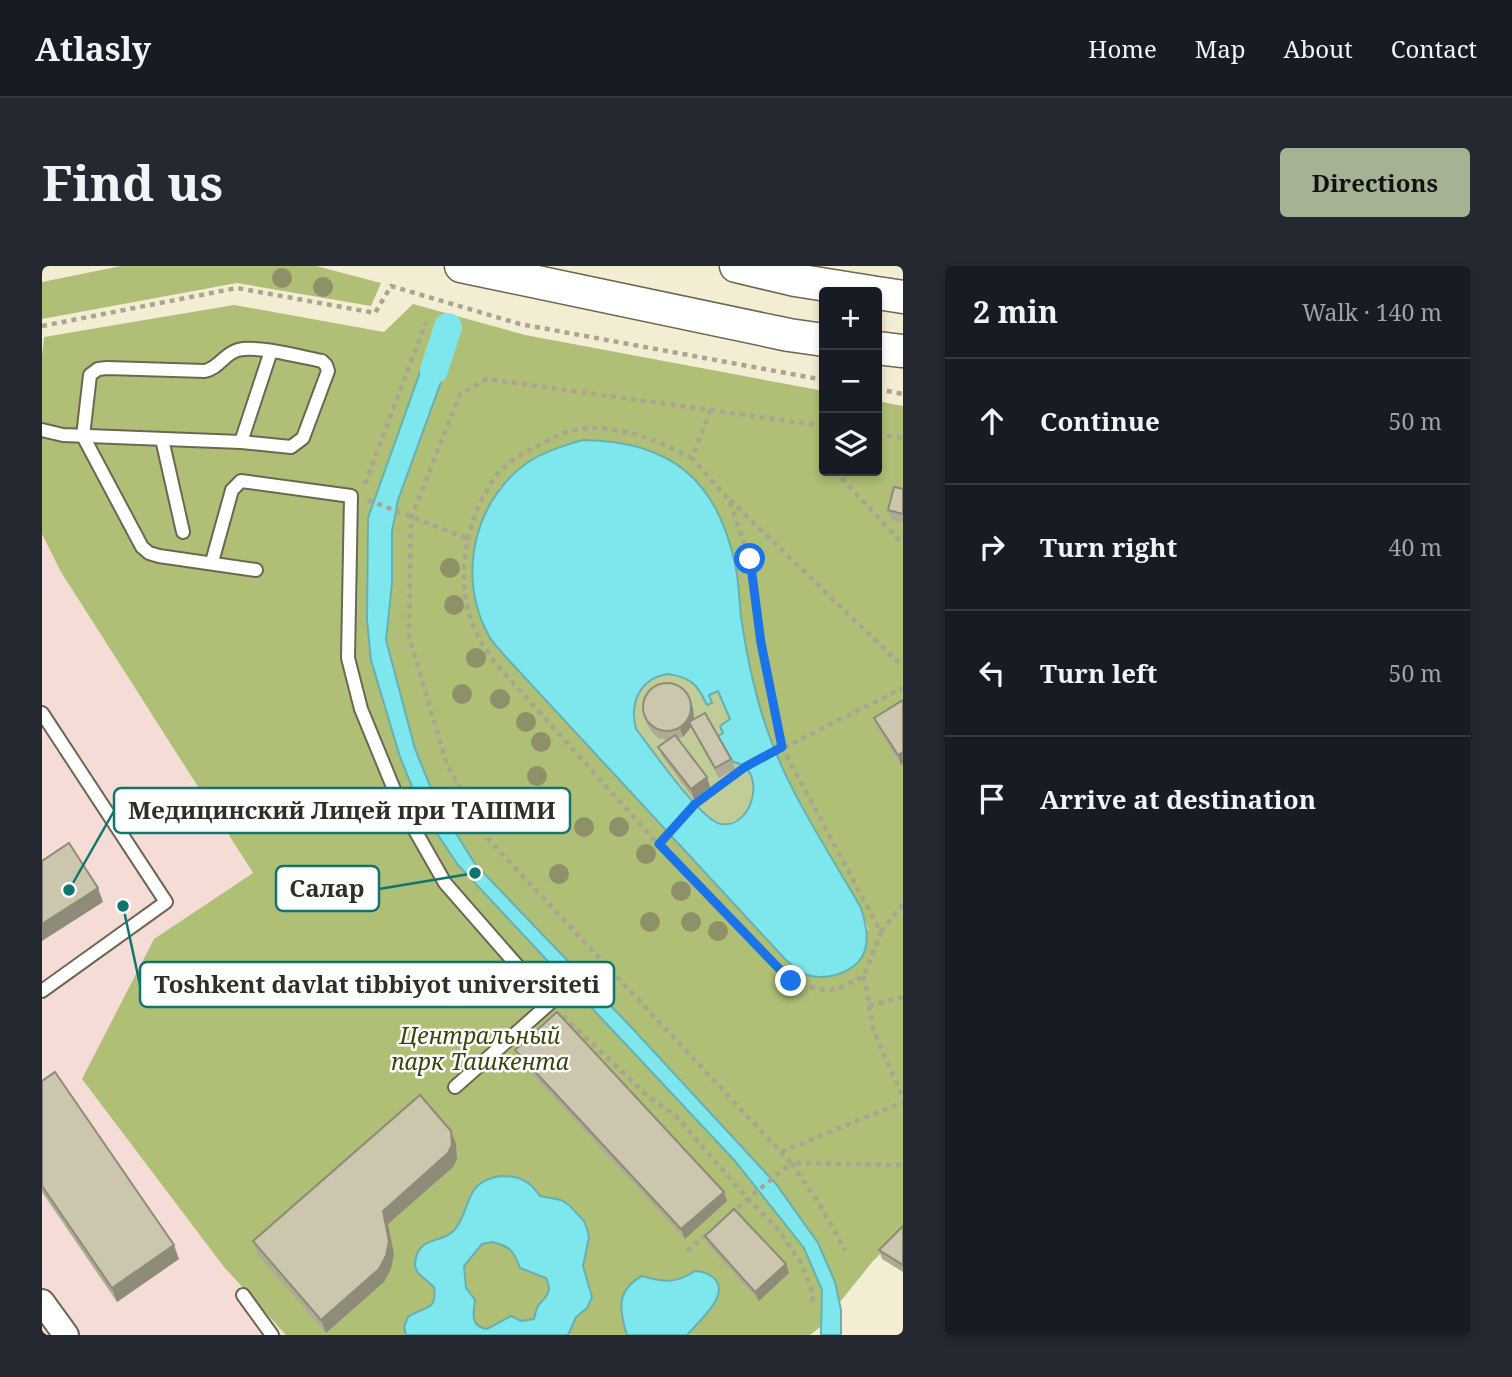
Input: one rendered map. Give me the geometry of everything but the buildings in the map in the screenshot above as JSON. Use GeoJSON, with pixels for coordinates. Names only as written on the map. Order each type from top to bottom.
{"type":"FeatureCollection","features":[{"type":"Feature","properties":{"kind":"street"},"geometry":{"type":"LineString","coordinates":[[461,266],[536,284],[819,339]]}},
{"type":"Feature","properties":{"kind":"street"},"geometry":{"type":"LineString","coordinates":[[736,266],[839,287]]}},
{"type":"Feature","properties":{"kind":"street"},"geometry":{"type":"LineString","coordinates":[[882,294],[903,297]]}},
{"type":"Feature","properties":{"kind":"street"},"geometry":{"type":"LineString","coordinates":[[882,349],[903,351]]}},
{"type":"Feature","properties":{"kind":"street"},"geometry":{"type":"LineString","coordinates":[[42,1302],[65,1335]]}},
{"type":"Feature","properties":{"kind":"lane"},"geometry":{"type":"LineString","coordinates":[[42,430],[63,435],[83,436],[242,442],[291,447],[303,438],[328,371],[322,361],[271,351],[240,349],[233,351],[214,369],[205,371],[98,369],[90,375],[83,436],[142,547],[159,556],[256,570]]}},
{"type":"Feature","properties":{"kind":"lane"},"geometry":{"type":"LineString","coordinates":[[242,442],[271,351]]}},
{"type":"Feature","properties":{"kind":"lane"},"geometry":{"type":"LineString","coordinates":[[162,439],[183,532]]}},
{"type":"Feature","properties":{"kind":"lane"},"geometry":{"type":"LineString","coordinates":[[212,562],[232,490],[241,481],[351,496],[348,658],[361,709],[400,804],[444,883],[550,1003],[456,1087]]}},
{"type":"Feature","properties":{"kind":"lane"},"geometry":{"type":"LineString","coordinates":[[42,713],[166,902],[42,991]]}},
{"type":"Feature","properties":{"kind":"lane"},"geometry":{"type":"LineString","coordinates":[[243,1295],[272,1335]]}},
{"type":"Feature","properties":{"kind":"path"},"geometry":{"type":"LineString","coordinates":[[42,326],[237,288],[375,313],[391,286],[520,324],[819,379]]}},
{"type":"Feature","properties":{"kind":"path"},"geometry":{"type":"LineString","coordinates":[[364,485],[426,323]]}},
{"type":"Feature","properties":{"kind":"path"},"geometry":{"type":"LineString","coordinates":[[819,425],[487,379],[460,394],[411,518],[409,636],[447,765],[490,841],[791,1163],[819,1203],[845,1250]]}},
{"type":"Feature","properties":{"kind":"path"},"geometry":{"type":"LineString","coordinates":[[882,390],[903,394]]}},
{"type":"Feature","properties":{"kind":"path"},"geometry":{"type":"LineString","coordinates":[[692,458],[710,409]]}},
{"type":"Feature","properties":{"kind":"path"},"geometry":{"type":"LineString","coordinates":[[864,976],[832,991],[791,981],[659,844],[496,664],[479,640],[468,610],[464,568],[472,521],[496,476],[514,458],[554,437],[589,428],[631,433],[668,445],[692,458],[729,499],[903,667]]}},
{"type":"Feature","properties":{"kind":"path"},"geometry":{"type":"LineString","coordinates":[[882,435],[903,438]]}},
{"type":"Feature","properties":{"kind":"path"},"geometry":{"type":"LineString","coordinates":[[840,476],[903,544]]}},
{"type":"Feature","properties":{"kind":"path"},"geometry":{"type":"LineString","coordinates":[[365,499],[467,538]]}},
{"type":"Feature","properties":{"kind":"path"},"geometry":{"type":"LineString","coordinates":[[729,499],[750,559],[761,643],[782,747],[881,932]]}},
{"type":"Feature","properties":{"kind":"path"},"geometry":{"type":"LineString","coordinates":[[659,844],[695,804],[745,767],[903,688]]}},
{"type":"Feature","properties":{"kind":"path"},"geometry":{"type":"LineString","coordinates":[[781,1152],[903,1100],[873,1029],[864,976],[881,932],[903,904]]}},
{"type":"Feature","properties":{"kind":"path"},"geometry":{"type":"LineString","coordinates":[[869,1006],[903,997]]}},
{"type":"Feature","properties":{"kind":"path"},"geometry":{"type":"LineString","coordinates":[[550,1003],[648,1096],[676,1116],[748,1199],[777,1228],[801,1263],[812,1291],[813,1303]]}},
{"type":"Feature","properties":{"kind":"path"},"geometry":{"type":"LineString","coordinates":[[728,1216],[791,1163],[903,1164]]}},
{"type":"Feature","properties":{"kind":"path"},"geometry":{"type":"LineString","coordinates":[[687,1251],[718,1225]]}},
{"type":"Feature","properties":{"kind":"shaded area"},"geometry":{"type":"Polygon","coordinates":[[[42,534],[61,572],[253,874],[154,939],[224,1267],[286,1335],[42,1335],[42,534]]]}},
{"type":"Feature","properties":{"kind":"green space"},"geometry":{"type":"Polygon","coordinates":[[[121,266],[316,266],[381,283],[371,306],[237,283],[42,319],[42,282],[121,266]]]}},
{"type":"Feature","properties":{"kind":"green space","name":"Центральный парк Ташкента"},"geometry":{"type":"Polygon","coordinates":[[[413,304],[525,335],[819,390],[819,476],[882,476],[882,402],[903,406],[903,1231],[873,1261],[819,1328],[810,1335],[286,1335],[224,1267],[82,1079],[154,939],[253,873],[61,572],[42,534],[44,337],[234,305],[384,332],[413,304]],[[533,458],[499,488],[477,603],[489,636],[785,959],[802,973],[818,978],[868,929],[861,908],[779,760],[762,717],[743,630],[735,564],[533,458]]]}},
{"type":"Feature","properties":{"kind":"green space"},"geometry":{"type":"Polygon","coordinates":[[[668,674],[691,681],[709,695],[718,690],[730,719],[723,734],[718,736],[733,762],[745,767],[753,779],[754,788],[749,807],[741,818],[727,824],[712,822],[635,729],[635,701],[639,693],[650,681],[668,674]]]}},
{"type":"Feature","properties":{"kind":"water"},"geometry":{"type":"Polygon","coordinates":[[[433,336],[457,338],[398,500],[392,531],[392,583],[386,640],[415,749],[437,803],[475,864],[776,1184],[818,1243],[835,1282],[841,1310],[841,1335],[821,1335],[822,1290],[804,1248],[735,1161],[458,865],[422,811],[400,757],[371,660],[367,620],[368,518],[433,336]]]}},
{"type":"Feature","properties":{"kind":"water"},"geometry":{"type":"Polygon","coordinates":[[[583,440],[614,442],[665,457],[685,470],[702,488],[716,509],[727,534],[735,564],[749,662],[769,735],[799,802],[861,908],[867,940],[865,949],[856,965],[847,970],[831,976],[814,977],[802,973],[785,959],[489,636],[479,613],[473,588],[476,538],[485,515],[497,493],[513,474],[539,456],[583,440]],[[658,676],[644,686],[634,710],[636,729],[701,811],[721,824],[732,823],[742,817],[749,808],[753,785],[751,774],[744,766],[733,762],[718,736],[723,733],[720,726],[730,719],[718,691],[709,695],[712,703],[707,705],[693,683],[676,676],[658,676]]]}},
{"type":"Feature","properties":{"kind":"water"},"geometry":{"type":"Polygon","coordinates":[[[500,1176],[523,1180],[540,1196],[561,1200],[569,1205],[584,1221],[589,1237],[583,1266],[592,1297],[587,1308],[576,1317],[568,1335],[406,1335],[404,1327],[408,1317],[431,1305],[435,1295],[434,1287],[418,1273],[415,1266],[416,1256],[425,1244],[445,1237],[456,1228],[474,1189],[488,1179],[500,1176]],[[482,1244],[464,1266],[466,1288],[475,1300],[475,1322],[487,1329],[511,1316],[521,1321],[534,1319],[538,1306],[549,1291],[546,1278],[520,1268],[510,1250],[498,1244],[482,1244]]]}},
{"type":"Feature","properties":{"kind":"water"},"geometry":{"type":"Polygon","coordinates":[[[695,1271],[711,1276],[719,1288],[710,1309],[687,1335],[627,1335],[622,1317],[622,1301],[634,1282],[642,1276],[675,1280],[695,1271]]]}},
{"type":"Feature","properties":{"kind":"waterway"},"geometry":{"type":"LineString","coordinates":[[434,370],[448,327]]}},
{"type":"Feature","properties":{"kind":"place","name":"Салар"},"geometry":{"type":"Point","coordinates":[475,873]}},
{"type":"Feature","properties":{"kind":"place","name":"Медицинский Лицей при ТАШМИ"},"geometry":{"type":"Point","coordinates":[69,890]}},
{"type":"Feature","properties":{"kind":"place","name":"Toshkent davlat tibbiyot universiteti"},"geometry":{"type":"Point","coordinates":[123,906]}},
{"type":"Feature","properties":{"kind":"route"},"geometry":{"type":"LineString","coordinates":[[750,559],[761,643],[782,747],[745,767],[695,804],[659,844],[791,981]]}}]}
